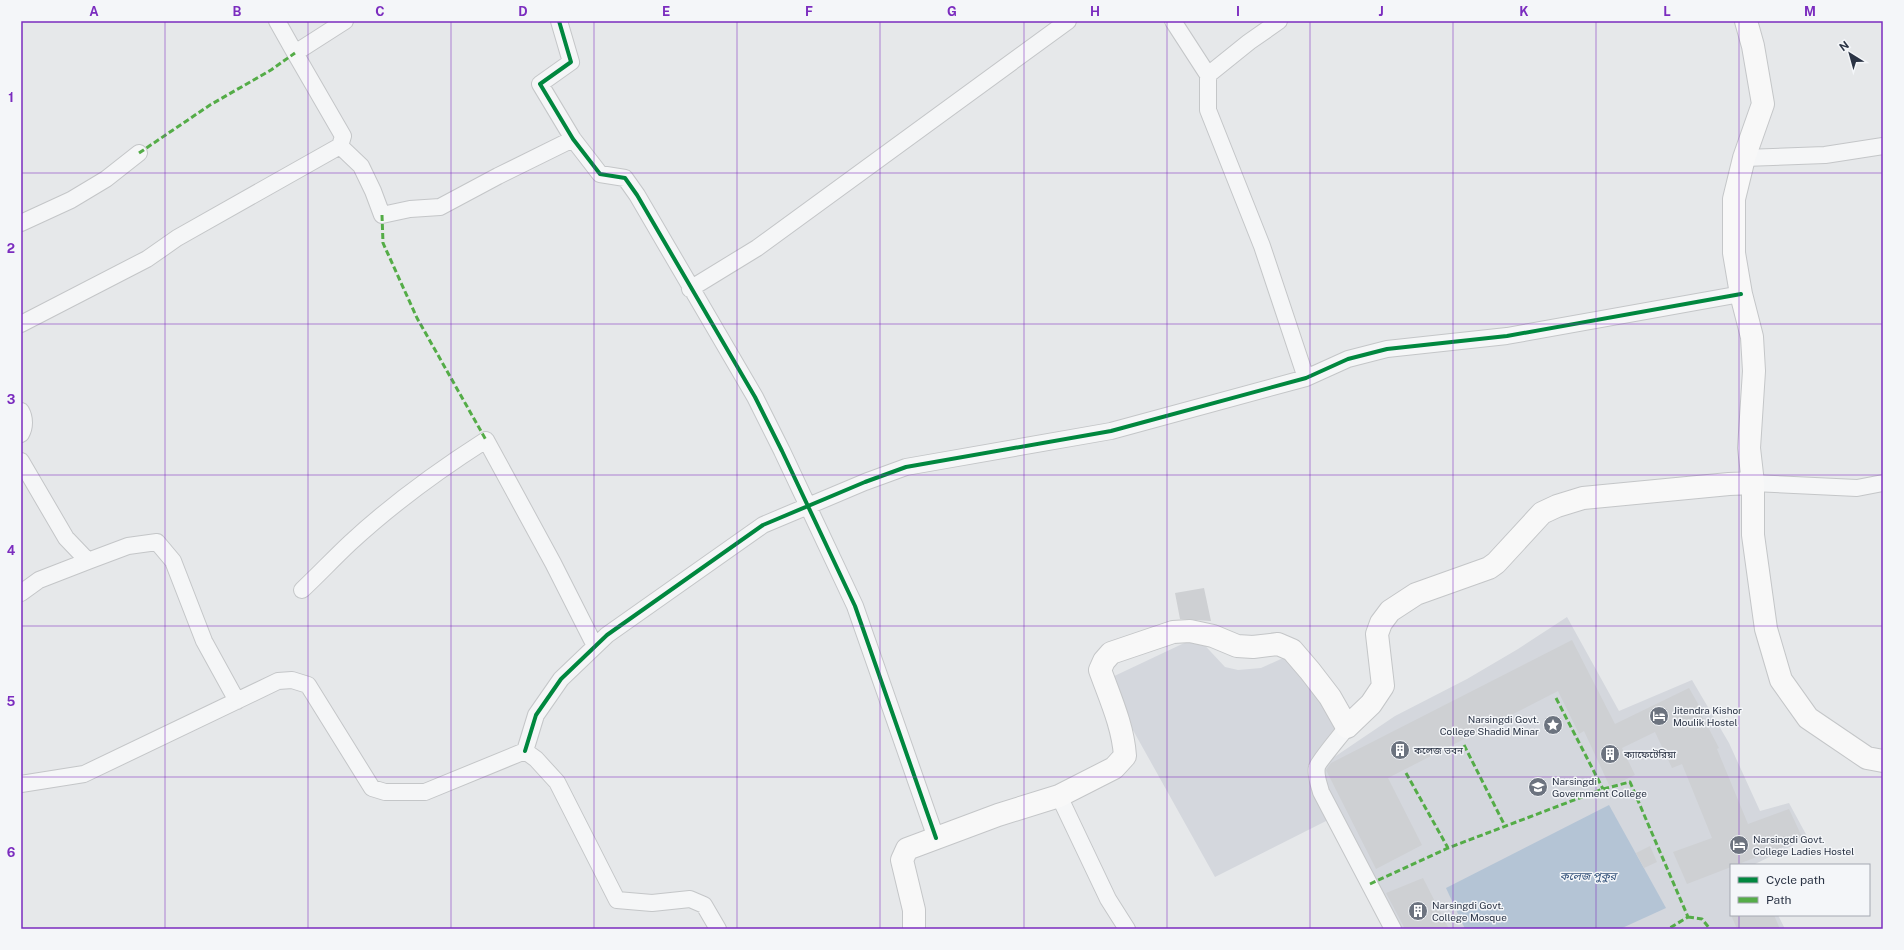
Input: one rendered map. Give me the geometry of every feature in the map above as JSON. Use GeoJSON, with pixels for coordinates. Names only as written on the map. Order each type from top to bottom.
{"type":"FeatureCollection","features":[{"type":"Feature","properties":{"kind":"street"},"geometry":{"type":"LineString","coordinates":[[21,324],[147,259],[177,238],[340,146],[343,136],[277,21]]}},
{"type":"Feature","properties":{"kind":"street"},"geometry":{"type":"LineString","coordinates":[[294,53],[345,21]]}},
{"type":"Feature","properties":{"kind":"street"},"geometry":{"type":"LineString","coordinates":[[559,21],[571,62],[540,84],[573,139],[600,174],[625,178],[637,195],[690,289],[755,397],[855,606],[936,838]]}},
{"type":"Feature","properties":{"kind":"street"},"geometry":{"type":"LineString","coordinates":[[690,289],[757,248],[1068,21]]}},
{"type":"Feature","properties":{"kind":"street"},"geometry":{"type":"LineString","coordinates":[[1173,21],[1208,75],[1208,110],[1262,246],[1306,378]]}},
{"type":"Feature","properties":{"kind":"street"},"geometry":{"type":"LineString","coordinates":[[1208,75],[1249,42],[1279,21]]}},
{"type":"Feature","properties":{"kind":"street"},"geometry":{"type":"LineString","coordinates":[[1746,21],[1753,46],[1763,104],[1744,158],[1734,199],[1734,254],[1741,294],[1752,337],[1754,364],[1749,448],[1753,483],[1753,534],[1766,629],[1781,680],[1808,718],[1867,758],[1883,761]]}},
{"type":"Feature","properties":{"kind":"street"},"geometry":{"type":"LineString","coordinates":[[340,146],[361,166],[382,215],[410,209],[440,207],[573,139]]}},
{"type":"Feature","properties":{"kind":"street"},"geometry":{"type":"LineString","coordinates":[[1744,158],[1825,155],[1883,146]]}},
{"type":"Feature","properties":{"kind":"street"},"geometry":{"type":"LineString","coordinates":[[21,223],[71,200],[106,179],[139,153]]}},
{"type":"Feature","properties":{"kind":"street"},"geometry":{"type":"LineString","coordinates":[[525,751],[536,716],[561,679],[607,635],[762,525],[807,505],[906,467],[1111,431],[1306,378],[1348,359],[1387,349],[1507,336],[1741,294]]}},
{"type":"Feature","properties":{"kind":"street"},"geometry":{"type":"LineString","coordinates":[[21,411],[24,416],[24,429],[21,434]]}},
{"type":"Feature","properties":{"kind":"street"},"geometry":{"type":"LineString","coordinates":[[302,590],[351,542],[380,518],[443,468],[486,440],[554,562],[595,646]]}},
{"type":"Feature","properties":{"kind":"street"},"geometry":{"type":"LineString","coordinates":[[21,461],[66,538],[88,561]]}},
{"type":"Feature","properties":{"kind":"street"},"geometry":{"type":"LineString","coordinates":[[1393,929],[1321,792],[1317,776],[1317,766],[1321,759],[1330,750],[1347,727],[1372,704],[1383,686],[1377,634],[1381,623],[1390,611],[1416,594],[1489,568],[1496,563],[1542,513],[1557,506],[1583,498],[1729,484],[1753,483],[1857,488],[1883,482]]}},
{"type":"Feature","properties":{"kind":"street"},"geometry":{"type":"LineString","coordinates":[[21,593],[39,580],[88,561],[128,546],[156,542],[173,561],[204,641],[238,701]]}},
{"type":"Feature","properties":{"kind":"street"},"geometry":{"type":"LineString","coordinates":[[914,929],[914,910],[902,860],[907,849],[998,815],[1059,796],[1114,768],[1125,756],[1124,740],[1120,724],[1100,670],[1104,661],[1111,653],[1173,632],[1190,632],[1213,636],[1237,646],[1253,647],[1278,644],[1292,650],[1330,697],[1347,727]]}},
{"type":"Feature","properties":{"kind":"street"},"geometry":{"type":"LineString","coordinates":[[21,784],[84,774],[278,681],[292,680],[308,685],[372,788],[384,792],[425,792],[525,751]]}},
{"type":"Feature","properties":{"kind":"street"},"geometry":{"type":"LineString","coordinates":[[525,751],[536,759],[557,782],[617,900],[652,903],[690,899],[704,905],[718,929]]}},
{"type":"Feature","properties":{"kind":"street"},"geometry":{"type":"LineString","coordinates":[[1059,796],[1108,899],[1127,929]]}},
{"type":"Feature","properties":{"kind":"shaded area","name":"Narsingdi Government College"},"geometry":{"type":"Polygon","coordinates":[[[1567,617],[1619,711],[1692,680],[1729,743],[1760,811],[1789,803],[1808,838],[1755,864],[1730,864],[1730,916],[1778,916],[1785,929],[1396,929],[1331,802],[1321,766],[1395,716],[1467,679],[1518,649],[1567,617]]]}},
{"type":"Feature","properties":{"kind":"shaded area"},"geometry":{"type":"Polygon","coordinates":[[[1197,637],[1225,667],[1238,670],[1261,668],[1292,654],[1313,685],[1337,731],[1326,745],[1317,752],[1311,760],[1309,768],[1332,818],[1215,877],[1129,723],[1108,679],[1197,637]]]}},
{"type":"Feature","properties":{"kind":"water","name":"কলেজ পুকুর"},"geometry":{"type":"Polygon","coordinates":[[[1609,805],[1666,908],[1620,929],[1465,929],[1446,888],[1609,805]]]}},
{"type":"Feature","properties":{"kind":"building"},"geometry":{"type":"Polygon","coordinates":[[[1204,588],[1211,621],[1180,619],[1175,593],[1204,588]]]}},
{"type":"Feature","properties":{"kind":"building"},"geometry":{"type":"Polygon","coordinates":[[[1572,640],[1615,724],[1689,688],[1701,709],[1699,710],[1719,748],[1717,749],[1748,824],[1789,809],[1803,839],[1739,864],[1730,864],[1730,867],[1687,884],[1673,852],[1712,838],[1682,764],[1672,768],[1655,732],[1622,748],[1635,775],[1610,787],[1584,731],[1579,734],[1558,691],[1388,778],[1422,845],[1376,869],[1326,770],[1331,763],[1572,640]]]}},
{"type":"Feature","properties":{"kind":"building"},"geometry":{"type":"Polygon","coordinates":[[[1650,846],[1657,862],[1644,868],[1636,853],[1650,846]]]}},
{"type":"Feature","properties":{"kind":"building","name":"Narsingdi Govt. College Mosque"},"geometry":{"type":"Polygon","coordinates":[[[1423,878],[1449,929],[1405,929],[1386,893],[1423,878]]]}},
{"type":"Feature","properties":{"kind":"building"},"geometry":{"type":"Polygon","coordinates":[[[1731,916],[1774,916],[1780,929],[1737,929],[1731,916]]]}},
{"type":"Feature","properties":{"kind":"marked path"},"geometry":{"type":"LineString","coordinates":[[139,153],[210,105],[271,70],[295,53]]}},
{"type":"Feature","properties":{"kind":"marked path"},"geometry":{"type":"LineString","coordinates":[[382,215],[383,243],[417,318],[486,440]]}},
{"type":"Feature","properties":{"kind":"marked path"},"geometry":{"type":"LineString","coordinates":[[1556,698],[1603,789]]}},
{"type":"Feature","properties":{"kind":"marked path"},"geometry":{"type":"LineString","coordinates":[[1464,745],[1505,826]]}},
{"type":"Feature","properties":{"kind":"marked path"},"geometry":{"type":"LineString","coordinates":[[1406,773],[1448,848]]}},
{"type":"Feature","properties":{"kind":"marked path"},"geometry":{"type":"LineString","coordinates":[[1370,884],[1448,848],[1603,789],[1630,782],[1688,917],[1668,929]]}},
{"type":"Feature","properties":{"kind":"marked path"},"geometry":{"type":"LineString","coordinates":[[1688,917],[1702,919],[1710,929]]}},
{"type":"Feature","properties":{"kind":"cycle path"},"geometry":{"type":"LineString","coordinates":[[559,21],[571,62],[540,84],[573,139],[600,174],[625,178],[637,195],[755,397],[855,606],[936,838]]}},
{"type":"Feature","properties":{"kind":"cycle path"},"geometry":{"type":"LineString","coordinates":[[525,751],[536,715],[561,679],[607,635],[763,525],[865,482],[906,467],[1111,431],[1306,378],[1348,359],[1387,349],[1507,336],[1741,294]]}},
{"type":"Feature","properties":{"kind":"place","name":"Jitendra Kishor Moulik Hostel"},"geometry":{"type":"Point","coordinates":[1659,716]}},
{"type":"Feature","properties":{"kind":"place","name":"Narsingdi Govt. College Shadid Minar"},"geometry":{"type":"Point","coordinates":[1553,725]}},
{"type":"Feature","properties":{"kind":"place","name":"কলেজ ভবন"},"geometry":{"type":"Point","coordinates":[1400,750]}},
{"type":"Feature","properties":{"kind":"place","name":"ক্যাফেটেরিয়া"},"geometry":{"type":"Point","coordinates":[1610,754]}},
{"type":"Feature","properties":{"kind":"place","name":"Narsingdi Government College"},"geometry":{"type":"Point","coordinates":[1538,787]}},
{"type":"Feature","properties":{"kind":"place","name":"Narsingdi Govt. College Ladies Hostel"},"geometry":{"type":"Point","coordinates":[1739,845]}},
{"type":"Feature","properties":{"kind":"place","name":"Narsingdi Govt. College Mosque"},"geometry":{"type":"Point","coordinates":[1418,911]}}]}
